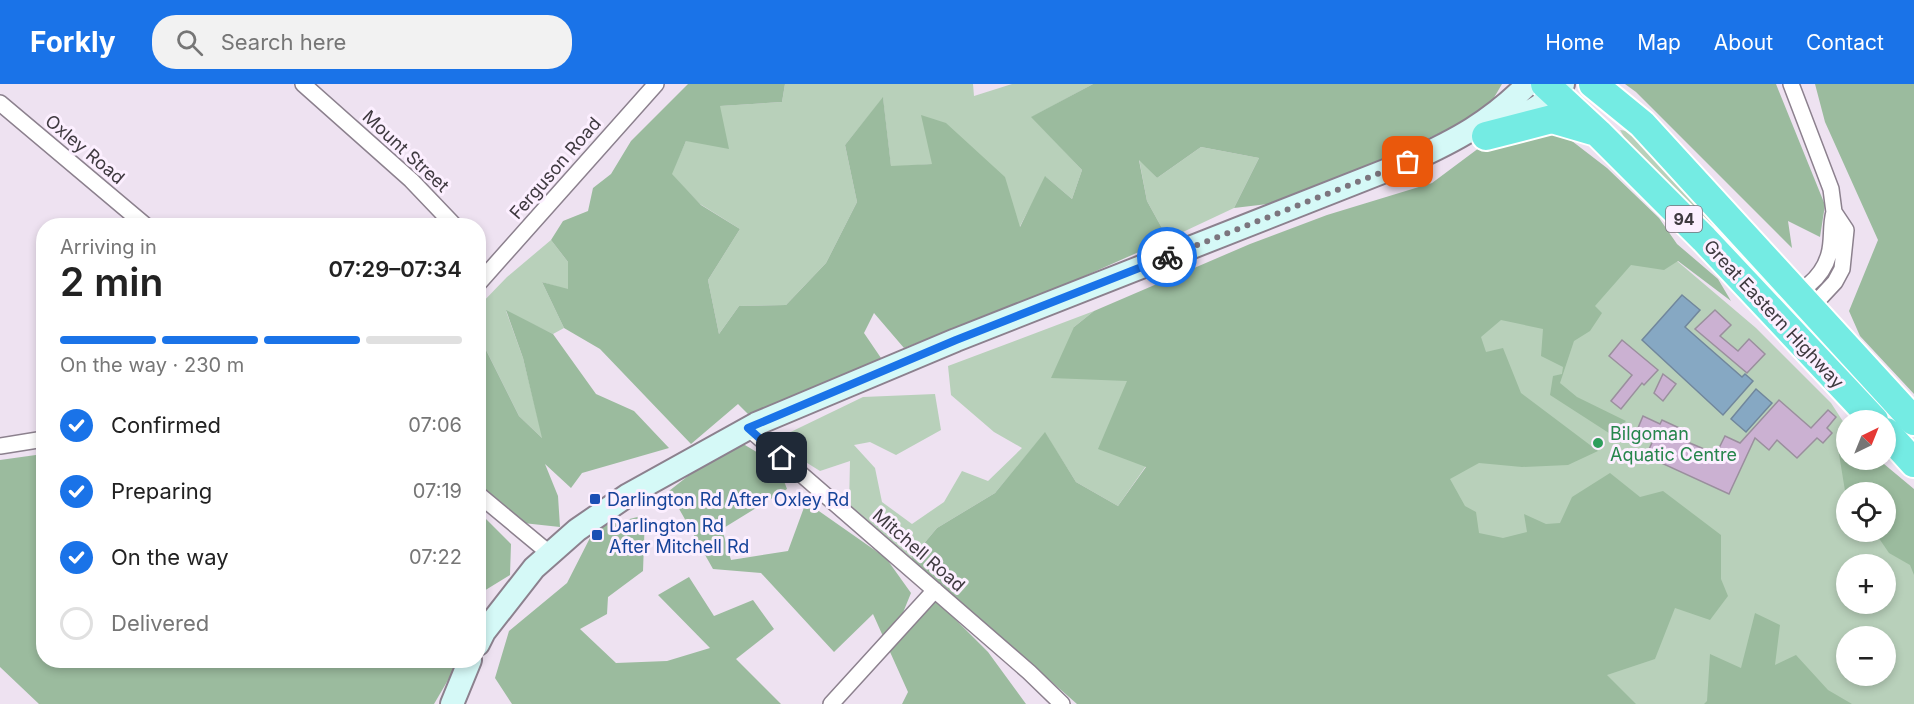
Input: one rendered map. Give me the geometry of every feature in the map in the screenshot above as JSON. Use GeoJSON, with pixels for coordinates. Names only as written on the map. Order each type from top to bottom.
{"type":"FeatureCollection","features":[{"type":"Feature","properties":{"kind":"highway","name":"Great Eastern Highway"},"geometry":{"type":"LineString","coordinates":[[1593,84],[1642,124],[1914,421]]}},
{"type":"Feature","properties":{"kind":"highway","name":"Great Eastern Highway"},"geometry":{"type":"LineString","coordinates":[[1548,86],[1598,133],[1864,410]]}},
{"type":"Feature","properties":{"kind":"highway"},"geometry":{"type":"LineString","coordinates":[[1474,137],[1552,119],[1598,133]]}},
{"type":"Feature","properties":{"kind":"highway"},"geometry":{"type":"LineString","coordinates":[[1896,443],[1914,463]]}},
{"type":"Feature","properties":{"kind":"street","name":"Mount Street"},"geometry":{"type":"LineString","coordinates":[[303,84],[411,180],[447,218]]}},
{"type":"Feature","properties":{"kind":"street","name":"Ferguson Road"},"geometry":{"type":"LineString","coordinates":[[486,270],[656,84]]}},
{"type":"Feature","properties":{"kind":"street"},"geometry":{"type":"LineString","coordinates":[[486,632],[508,600],[549,553],[627,495],[748,428],[956,340],[1518,120],[1548,86]]}},
{"type":"Feature","properties":{"kind":"street"},"geometry":{"type":"LineString","coordinates":[[1777,318],[1805,301],[1821,272],[1830,252],[1830,225],[1834,212],[1831,189],[1792,86]]}},
{"type":"Feature","properties":{"kind":"street","name":"Oxley Road"},"geometry":{"type":"LineString","coordinates":[[0,103],[137,218]]}},
{"type":"Feature","properties":{"kind":"street"},"geometry":{"type":"LineString","coordinates":[[1777,318],[1805,301]]}},
{"type":"Feature","properties":{"kind":"street","name":"Mitchell Road"},"geometry":{"type":"LineString","coordinates":[[748,428],[1062,704]]}},
{"type":"Feature","properties":{"kind":"street"},"geometry":{"type":"LineString","coordinates":[[0,446],[36,440]]}},
{"type":"Feature","properties":{"kind":"street"},"geometry":{"type":"LineString","coordinates":[[486,501],[549,553]]}},
{"type":"Feature","properties":{"kind":"street"},"geometry":{"type":"LineString","coordinates":[[831,704],[935,590]]}},
{"type":"Feature","properties":{"kind":"street"},"geometry":{"type":"LineString","coordinates":[[452,704],[468,668]]}},
{"type":"Feature","properties":{"kind":"green space"},"geometry":{"type":"Polygon","coordinates":[[[688,84],[785,84],[782,102],[720,106],[729,149],[686,141],[672,174],[701,205],[740,229],[708,280],[719,334],[739,306],[786,305],[826,263],[857,202],[845,145],[883,97],[891,166],[932,164],[921,115],[946,123],[1005,177],[1020,227],[1045,176],[1072,199],[1082,170],[1031,117],[1093,84],[1502,84],[1485,113],[1285,202],[1234,208],[1259,158],[1201,147],[1157,178],[1139,160],[1147,201],[1168,239],[1069,283],[904,348],[874,313],[864,333],[881,358],[752,418],[738,404],[691,444],[600,349],[564,328],[542,282],[568,289],[568,262],[551,240],[563,221],[588,211],[593,188],[611,174],[631,141],[688,84]]]}},
{"type":"Feature","properties":{"kind":"green space"},"geometry":{"type":"Polygon","coordinates":[[[785,84],[973,84],[974,96],[1012,84],[1093,84],[1032,117],[1082,170],[1072,199],[1046,177],[1019,228],[932,164],[891,167],[883,98],[845,145],[857,202],[826,263],[786,305],[739,306],[719,334],[708,280],[740,229],[700,204],[671,174],[686,141],[719,106],[782,102],[785,84]]]}},
{"type":"Feature","properties":{"kind":"green space"},"geometry":{"type":"Polygon","coordinates":[[[1625,84],[1776,84],[1825,205],[1820,237],[1788,221],[1792,248],[1636,92],[1625,84]]]}},
{"type":"Feature","properties":{"kind":"green space"},"geometry":{"type":"Polygon","coordinates":[[[1815,84],[1914,84],[1914,394],[1860,336],[1849,311],[1878,240],[1825,122],[1815,84]]]}},
{"type":"Feature","properties":{"kind":"green space"},"geometry":{"type":"Polygon","coordinates":[[[1555,128],[1607,168],[1659,218],[1677,244],[1718,279],[1731,301],[1678,261],[1664,270],[1631,265],[1595,306],[1602,313],[1590,331],[1574,341],[1560,383],[1577,397],[1626,421],[1612,435],[1550,395],[1553,376],[1562,374],[1563,367],[1541,356],[1543,329],[1501,320],[1481,337],[1486,352],[1503,348],[1521,393],[1598,451],[1568,465],[1522,467],[1479,463],[1450,479],[1465,506],[1476,512],[1479,533],[1503,538],[1527,532],[1524,514],[1546,524],[1560,523],[1572,497],[1610,473],[1640,497],[1663,491],[1721,535],[1721,579],[1728,596],[1710,620],[1675,608],[1655,659],[1607,675],[1636,704],[1077,704],[911,559],[937,528],[995,493],[1045,432],[1076,482],[1118,506],[1146,467],[1098,449],[1127,381],[1051,378],[1074,327],[1094,311],[1250,244],[1327,215],[1432,183],[1491,139],[1555,128]]]}},
{"type":"Feature","properties":{"kind":"green space"},"geometry":{"type":"Polygon","coordinates":[[[1620,130],[1635,132],[1760,271],[1748,268],[1627,142],[1620,130]]]}},
{"type":"Feature","properties":{"kind":"green space"},"geometry":{"type":"Polygon","coordinates":[[[1201,147],[1259,158],[1234,208],[1168,239],[1147,201],[1139,159],[1157,178],[1201,147]]]}},
{"type":"Feature","properties":{"kind":"green space"},"geometry":{"type":"Polygon","coordinates":[[[551,240],[568,262],[568,290],[542,282],[564,328],[553,334],[506,311],[523,358],[543,439],[519,416],[486,350],[486,299],[507,277],[551,240]]]}},
{"type":"Feature","properties":{"kind":"green space","name":"Bilgoman Aquatic Centre"},"geometry":{"type":"Polygon","coordinates":[[[1677,261],[1756,328],[1836,411],[1836,470],[1863,470],[1881,482],[1836,482],[1836,542],[1896,542],[1896,492],[1914,504],[1914,704],[1622,704],[1186,285],[1677,261]]]}},
{"type":"Feature","properties":{"kind":"green space"},"geometry":{"type":"Polygon","coordinates":[[[506,310],[553,334],[596,394],[634,411],[669,448],[582,473],[571,488],[545,464],[558,496],[560,527],[523,523],[486,489],[486,350],[519,416],[542,438],[523,358],[506,310]]]}},
{"type":"Feature","properties":{"kind":"green space"},"geometry":{"type":"Polygon","coordinates":[[[1094,311],[1074,327],[1127,381],[1146,466],[1118,506],[1076,482],[1045,433],[995,493],[937,528],[911,559],[885,544],[849,506],[850,461],[820,471],[772,441],[863,397],[935,394],[941,430],[896,455],[870,442],[854,445],[875,468],[882,502],[912,524],[944,502],[962,471],[988,481],[1022,448],[994,432],[951,395],[948,366],[1094,311]]]}},
{"type":"Feature","properties":{"kind":"green space"},"geometry":{"type":"Polygon","coordinates":[[[735,439],[778,465],[787,489],[722,529],[731,560],[788,551],[806,502],[886,558],[911,593],[900,620],[931,595],[988,652],[1026,704],[902,704],[908,692],[873,614],[834,652],[761,573],[713,569],[669,491],[735,439]]]}},
{"type":"Feature","properties":{"kind":"green space"},"geometry":{"type":"Polygon","coordinates":[[[36,455],[36,668],[455,668],[434,704],[39,704],[0,667],[0,460],[36,455]]]}},
{"type":"Feature","properties":{"kind":"green space"},"geometry":{"type":"Polygon","coordinates":[[[1842,470],[1891,470],[1914,489],[1914,575],[1910,565],[1896,557],[1896,554],[1889,553],[1882,542],[1896,542],[1896,482],[1844,482],[1842,470]]]}},
{"type":"Feature","properties":{"kind":"green space"},"geometry":{"type":"Polygon","coordinates":[[[645,515],[643,571],[608,597],[607,614],[580,629],[616,663],[667,661],[710,648],[658,595],[689,577],[714,616],[753,600],[774,629],[736,659],[781,704],[512,704],[495,678],[509,631],[567,583],[595,528],[645,515]]]}},
{"type":"Feature","properties":{"kind":"green space"},"geometry":{"type":"Polygon","coordinates":[[[486,519],[511,544],[510,575],[486,590],[486,519]]]}},
{"type":"Feature","properties":{"kind":"green space"},"geometry":{"type":"Polygon","coordinates":[[[1755,613],[1780,625],[1775,665],[1796,655],[1828,690],[1852,704],[1704,704],[1707,701],[1710,654],[1741,668],[1755,613]]]}},
{"type":"Feature","properties":{"kind":"water"},"geometry":{"type":"Polygon","coordinates":[[[1682,295],[1700,310],[1685,327],[1742,377],[1745,374],[1753,381],[1723,415],[1642,340],[1682,295]]]}},
{"type":"Feature","properties":{"kind":"water"},"geometry":{"type":"Polygon","coordinates":[[[1756,389],[1772,403],[1746,432],[1731,419],[1756,389]]]}},
{"type":"Feature","properties":{"kind":"building"},"geometry":{"type":"Polygon","coordinates":[[[1715,310],[1731,325],[1720,336],[1738,351],[1749,339],[1765,354],[1747,373],[1695,329],[1715,310]]]}},
{"type":"Feature","properties":{"kind":"building"},"geometry":{"type":"Polygon","coordinates":[[[1622,340],[1658,370],[1644,385],[1642,383],[1621,409],[1611,401],[1632,375],[1609,356],[1622,340]]]}},
{"type":"Feature","properties":{"kind":"building"},"geometry":{"type":"Polygon","coordinates":[[[1663,374],[1676,384],[1663,401],[1654,393],[1663,374]]]}},
{"type":"Feature","properties":{"kind":"building"},"geometry":{"type":"Polygon","coordinates":[[[1779,400],[1811,428],[1828,410],[1836,417],[1827,428],[1832,433],[1823,443],[1817,438],[1797,458],[1777,440],[1769,450],[1755,438],[1729,494],[1646,456],[1655,436],[1638,428],[1643,416],[1660,424],[1662,420],[1688,432],[1685,441],[1716,454],[1725,436],[1740,443],[1779,400]]]}},
{"type":"Feature","properties":{"kind":"way so far"},"geometry":{"type":"LineString","coordinates":[[1167,257],[1408,162]]}},
{"type":"Feature","properties":{"kind":"place","name":"Bilgoman Aquatic Centre"},"geometry":{"type":"Point","coordinates":[1598,443]}},
{"type":"Feature","properties":{"kind":"place","name":"Darlington Rd After Oxley Rd"},"geometry":{"type":"Point","coordinates":[595,499]}},
{"type":"Feature","properties":{"kind":"place","name":"Darlington Rd After Mitchell Rd"},"geometry":{"type":"Point","coordinates":[597,535]}},
{"type":"Feature","properties":{"kind":"route"},"geometry":{"type":"LineString","coordinates":[[782,458],[748,428],[956,340],[1167,257]]}}]}
